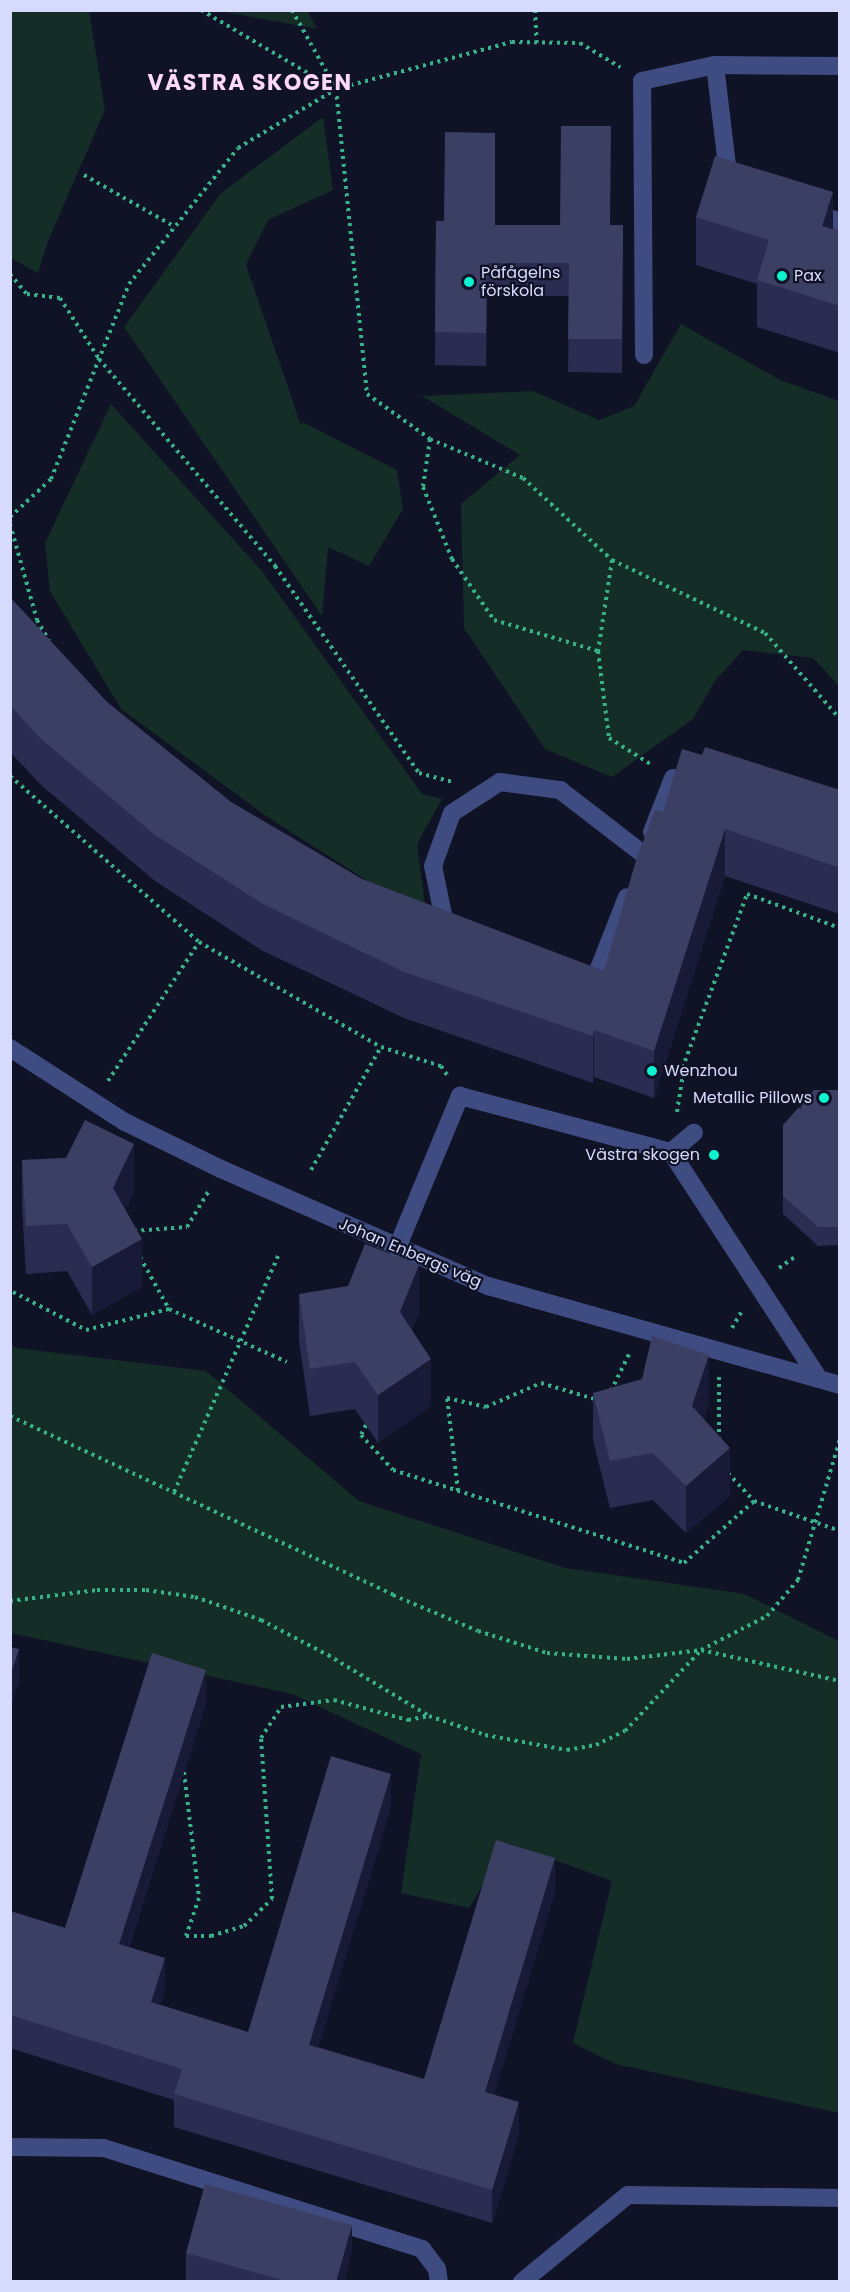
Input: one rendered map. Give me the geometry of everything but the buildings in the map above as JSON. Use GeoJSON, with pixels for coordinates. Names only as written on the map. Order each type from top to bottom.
{"type":"FeatureCollection","features":[{"type":"Feature","properties":{"kind":"street"},"geometry":{"type":"LineString","coordinates":[[715,65],[729,184],[752,192]]}},
{"type":"Feature","properties":{"kind":"street"},"geometry":{"type":"LineString","coordinates":[[644,355],[642,81],[715,65],[840,66]]}},
{"type":"Feature","properties":{"kind":"street"},"geometry":{"type":"LineString","coordinates":[[795,207],[840,222]]}},
{"type":"Feature","properties":{"kind":"street"},"geometry":{"type":"LineString","coordinates":[[561,973],[594,981],[673,778]]}},
{"type":"Feature","properties":{"kind":"street"},"geometry":{"type":"LineString","coordinates":[[461,949],[450,947],[433,866],[452,813],[500,782],[561,790],[644,854]]}},
{"type":"Feature","properties":{"kind":"street","name":"Johan Enbergs väg"},"geometry":{"type":"LineString","coordinates":[[10,1048],[94,1102],[221,1169],[488,1286],[840,1385]]}},
{"type":"Feature","properties":{"kind":"street"},"geometry":{"type":"LineString","coordinates":[[397,1248],[460,1096],[671,1152],[819,1379]]}},
{"type":"Feature","properties":{"kind":"street"},"geometry":{"type":"LineString","coordinates":[[671,1152],[694,1133]]}},
{"type":"Feature","properties":{"kind":"street"},"geometry":{"type":"LineString","coordinates":[[10,2147],[104,2148],[422,2249],[437,2269],[439,2282]]}},
{"type":"Feature","properties":{"kind":"street"},"geometry":{"type":"LineString","coordinates":[[522,2282],[628,2195],[840,2198]]}},
{"type":"Feature","properties":{"kind":"path"},"geometry":{"type":"LineString","coordinates":[[201,10],[336,89]]}},
{"type":"Feature","properties":{"kind":"path"},"geometry":{"type":"LineString","coordinates":[[292,10],[336,89],[367,394],[430,439],[523,478],[612,560],[765,633],[840,719]]}},
{"type":"Feature","properties":{"kind":"path"},"geometry":{"type":"LineString","coordinates":[[535,10],[537,43]]}},
{"type":"Feature","properties":{"kind":"path"},"geometry":{"type":"LineString","coordinates":[[10,517],[51,479],[129,284],[238,148],[336,89],[512,42],[580,43],[642,81]]}},
{"type":"Feature","properties":{"kind":"path"},"geometry":{"type":"LineString","coordinates":[[84,175],[175,227]]}},
{"type":"Feature","properties":{"kind":"path"},"geometry":{"type":"LineString","coordinates":[[10,274],[27,294],[60,298],[99,359],[275,566],[418,773],[486,792]]}},
{"type":"Feature","properties":{"kind":"path"},"geometry":{"type":"LineString","coordinates":[[430,439],[423,487],[452,559],[494,620],[598,651]]}},
{"type":"Feature","properties":{"kind":"path"},"geometry":{"type":"LineString","coordinates":[[10,524],[37,620],[54,648]]}},
{"type":"Feature","properties":{"kind":"path"},"geometry":{"type":"LineString","coordinates":[[612,560],[598,651],[609,738],[673,778]]}},
{"type":"Feature","properties":{"kind":"path"},"geometry":{"type":"LineString","coordinates":[[28,628],[37,620]]}},
{"type":"Feature","properties":{"kind":"path"},"geometry":{"type":"LineString","coordinates":[[10,776],[199,942],[381,1047],[441,1066],[460,1096]]}},
{"type":"Feature","properties":{"kind":"path"},"geometry":{"type":"LineString","coordinates":[[671,1152],[685,1061],[747,894],[840,928]]}},
{"type":"Feature","properties":{"kind":"path"},"geometry":{"type":"LineString","coordinates":[[94,1102],[199,942]]}},
{"type":"Feature","properties":{"kind":"path"},"geometry":{"type":"LineString","coordinates":[[311,1170],[381,1047]]}},
{"type":"Feature","properties":{"kind":"path"},"geometry":{"type":"LineString","coordinates":[[125,1232],[187,1227],[221,1169]]}},
{"type":"Feature","properties":{"kind":"path"},"geometry":{"type":"LineString","coordinates":[[136,1251],[169,1309],[287,1362]]}},
{"type":"Feature","properties":{"kind":"path"},"geometry":{"type":"LineString","coordinates":[[174,1492],[279,1254]]}},
{"type":"Feature","properties":{"kind":"path"},"geometry":{"type":"LineString","coordinates":[[13,1292],[86,1330],[169,1309]]}},
{"type":"Feature","properties":{"kind":"path"},"geometry":{"type":"LineString","coordinates":[[458,1491],[447,1398],[486,1407],[541,1383],[605,1402],[641,1329]]}},
{"type":"Feature","properties":{"kind":"path"},"geometry":{"type":"LineString","coordinates":[[718,1389],[719,1443]]}},
{"type":"Feature","properties":{"kind":"path"},"geometry":{"type":"LineString","coordinates":[[10,1416],[393,1595],[478,1631],[547,1653],[627,1659],[701,1650],[840,1681]]}},
{"type":"Feature","properties":{"kind":"path"},"geometry":{"type":"LineString","coordinates":[[366,1425],[361,1435],[393,1470],[684,1563],[754,1501]]}},
{"type":"Feature","properties":{"kind":"path"},"geometry":{"type":"LineString","coordinates":[[10,1601],[97,1590],[146,1590],[195,1597],[271,1625],[429,1716],[485,1735],[555,1748],[596,1744],[625,1731],[701,1650],[767,1616],[798,1580],[840,1439]]}},
{"type":"Feature","properties":{"kind":"path"},"geometry":{"type":"LineString","coordinates":[[720,1464],[754,1501],[813,1524],[840,1531]]}},
{"type":"Feature","properties":{"kind":"path"},"geometry":{"type":"LineString","coordinates":[[184,1772],[199,1898],[186,1936],[211,1936],[244,1926],[272,1899],[261,1738],[281,1707],[334,1700],[408,1720],[429,1716]]}},
{"type":"Feature","properties":{"kind":"green space"},"geometry":{"type":"Polygon","coordinates":[[[11,10],[89,11],[105,110],[48,241],[38,273],[11,258],[11,10]]]}},
{"type":"Feature","properties":{"kind":"green space"},"geometry":{"type":"Polygon","coordinates":[[[220,11],[308,11],[317,29],[220,11]]]}},
{"type":"Feature","properties":{"kind":"green space"},"geometry":{"type":"Polygon","coordinates":[[[323,117],[333,190],[268,220],[246,265],[302,428],[302,422],[397,470],[403,509],[369,566],[328,547],[322,616],[124,327],[221,193],[323,117]]]}},
{"type":"Feature","properties":{"kind":"green space"},"geometry":{"type":"Polygon","coordinates":[[[681,324],[780,380],[839,401],[839,686],[813,658],[743,650],[715,681],[693,719],[612,777],[545,749],[464,628],[461,504],[520,455],[422,396],[533,391],[599,420],[634,406],[681,324]]]}},
{"type":"Feature","properties":{"kind":"green space"},"geometry":{"type":"Polygon","coordinates":[[[111,404],[262,571],[422,794],[442,799],[417,844],[427,919],[266,816],[121,709],[50,591],[45,543],[111,404]]]}},
{"type":"Feature","properties":{"kind":"green space"},"geometry":{"type":"Polygon","coordinates":[[[10,1344],[16,1348],[206,1371],[359,1501],[565,1568],[745,1594],[839,1641],[839,2113],[616,2064],[573,2043],[612,1881],[508,1843],[469,1908],[401,1893],[421,1754],[292,1694],[11,1633],[10,1344]]]}},
{"type":"Feature","properties":{"kind":"place","name":"Pax"},"geometry":{"type":"Point","coordinates":[782,276]}},
{"type":"Feature","properties":{"kind":"place","name":"Påfågelns förskola"},"geometry":{"type":"Point","coordinates":[469,282]}},
{"type":"Feature","properties":{"kind":"place","name":"Wenzhou"},"geometry":{"type":"Point","coordinates":[652,1071]}},
{"type":"Feature","properties":{"kind":"place","name":"Metallic Pillows"},"geometry":{"type":"Point","coordinates":[824,1098]}},
{"type":"Feature","properties":{"kind":"place","name":"Västra skogen"},"geometry":{"type":"Point","coordinates":[714,1155]}},
{"type":"Feature","properties":{"kind":"district","name":"VÄSTRA SKOGEN"},"geometry":{"type":"Point","coordinates":[250,83]}}]}
